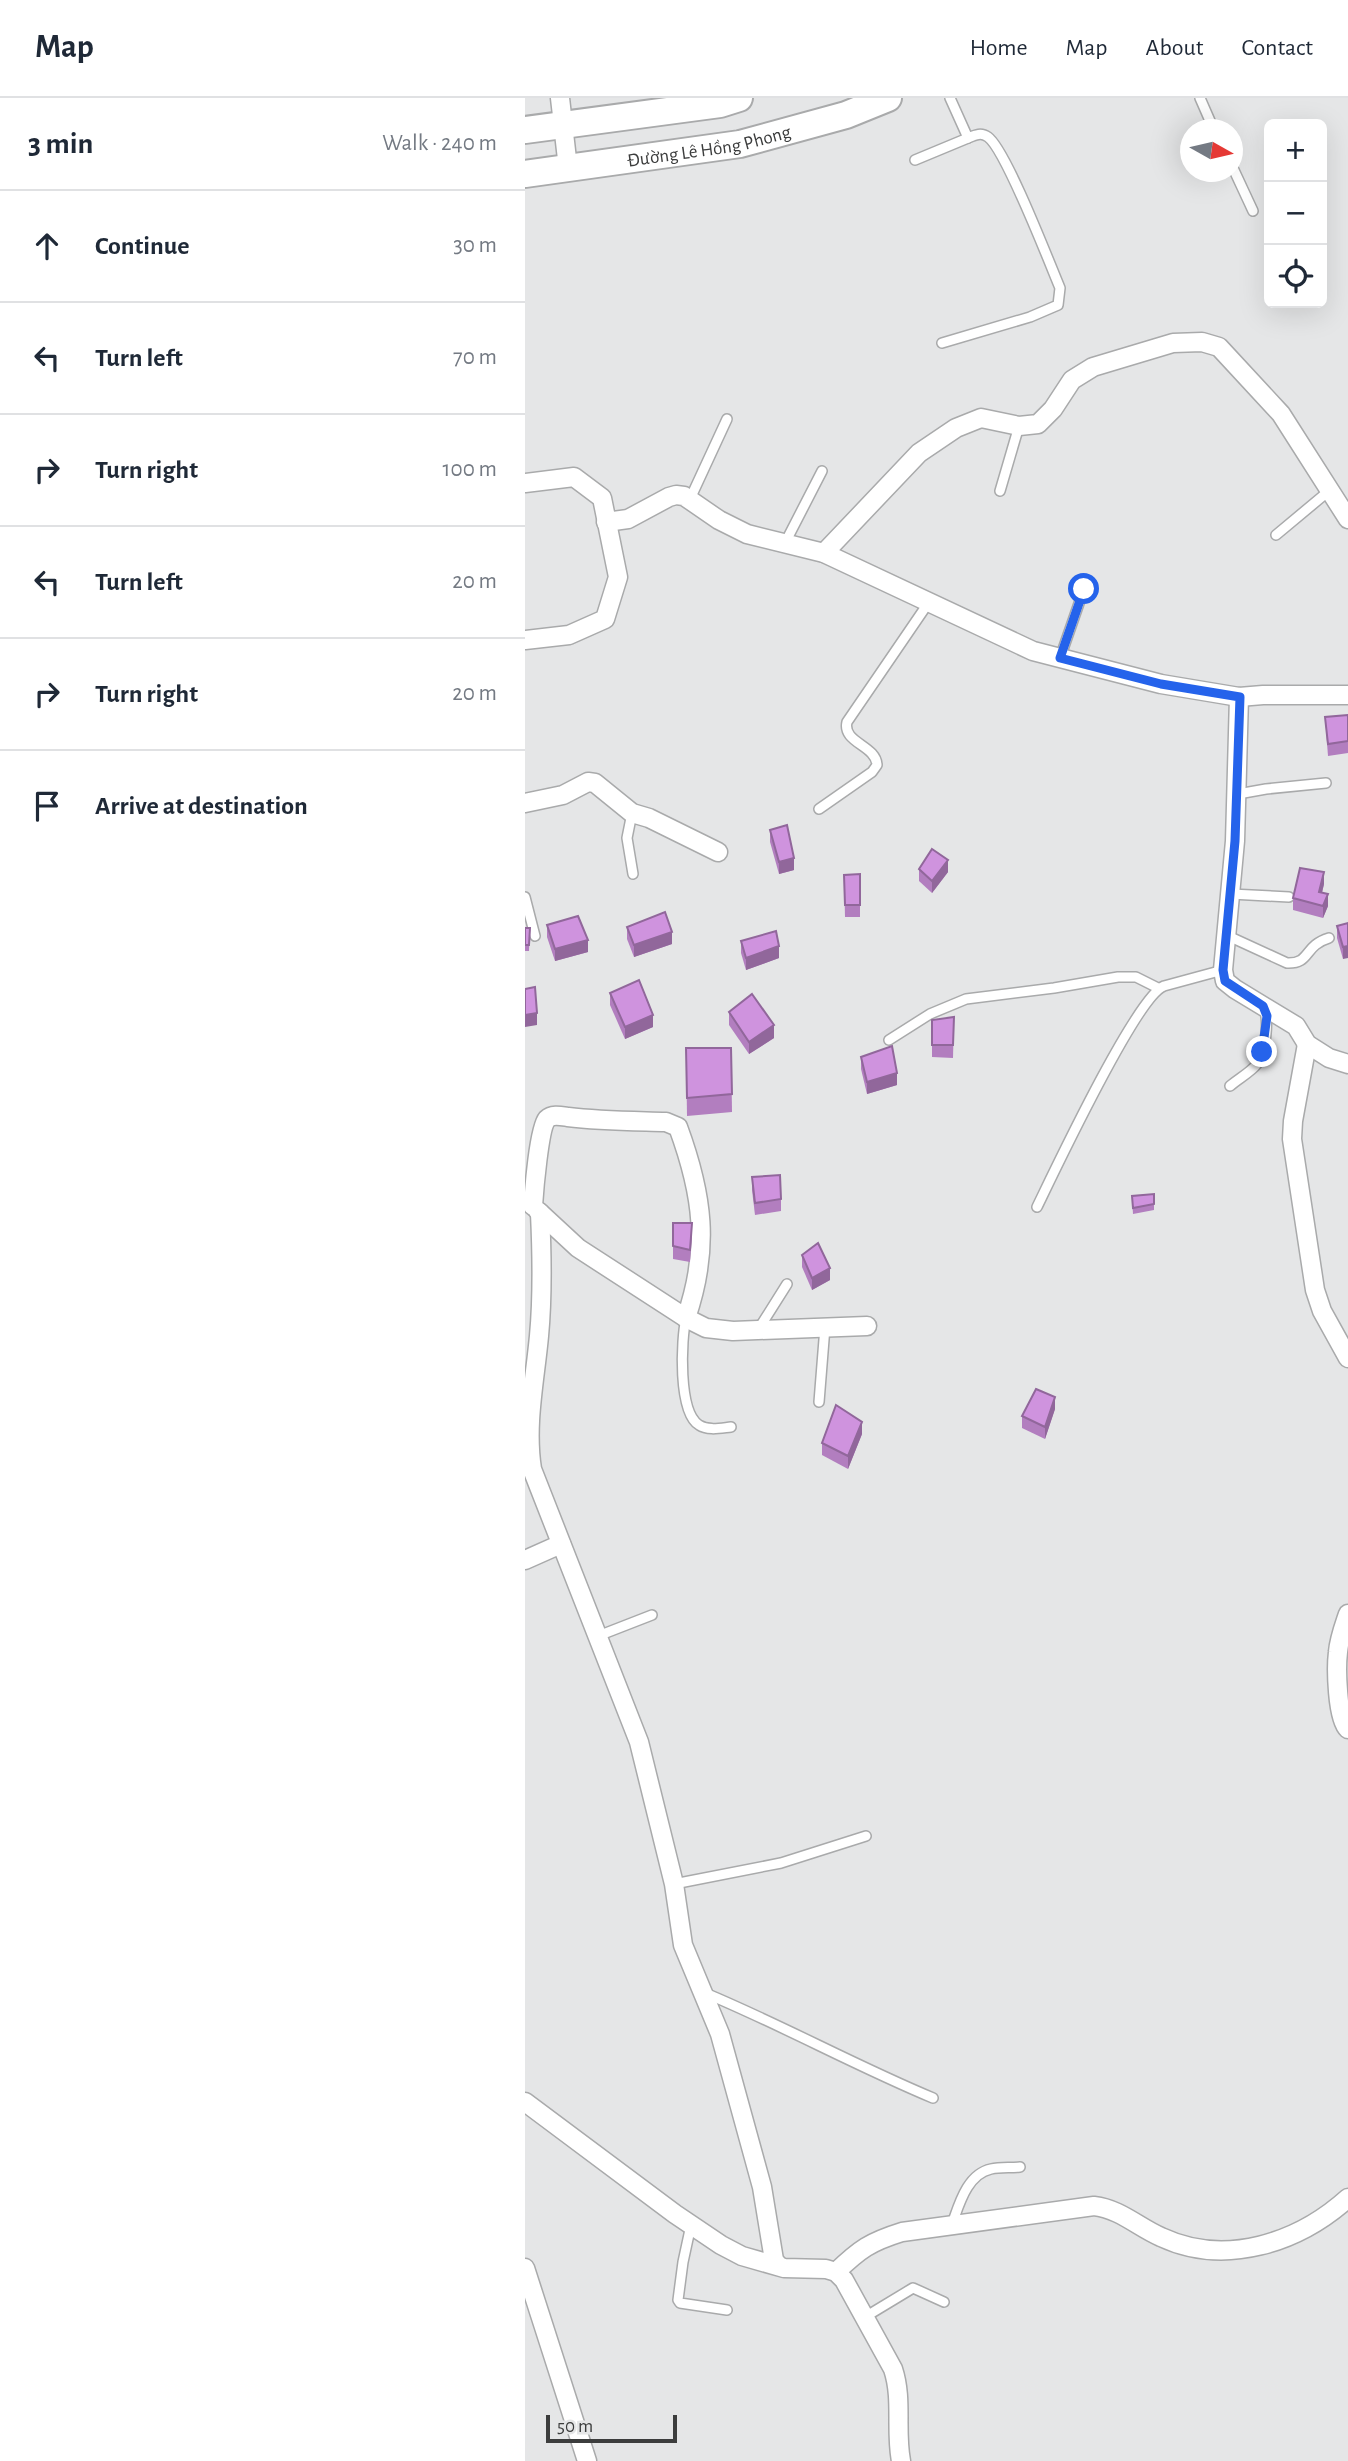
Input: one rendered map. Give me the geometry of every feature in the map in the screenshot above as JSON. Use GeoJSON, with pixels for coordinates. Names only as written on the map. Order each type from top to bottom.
{"type":"FeatureCollection","features":[{"type":"Feature","properties":{"kind":"main road","name":"Đường Lê Hồng Phong"},"geometry":{"type":"LineString","coordinates":[[525,130],[720,104],[739,98]]}},
{"type":"Feature","properties":{"kind":"main road","name":"Đường Lê Hồng Phong"},"geometry":{"type":"LineString","coordinates":[[525,174],[740,144],[846,115],[888,98]]}},
{"type":"Feature","properties":{"kind":"street"},"geometry":{"type":"LineString","coordinates":[[560,98],[569,167]]}},
{"type":"Feature","properties":{"kind":"street"},"geometry":{"type":"LineString","coordinates":[[824,553],[919,453],[956,428],[981,418],[1019,426],[1038,424],[1053,409],[1072,380],[1093,367],[1174,343],[1202,342],[1219,347],[1281,414],[1348,519]]}},
{"type":"Feature","properties":{"kind":"street"},"geometry":{"type":"LineString","coordinates":[[525,483],[574,477],[602,498],[618,577],[605,619],[569,635],[525,640]]}},
{"type":"Feature","properties":{"kind":"street"},"geometry":{"type":"LineString","coordinates":[[606,522],[628,519],[676,495],[690,499],[719,520],[747,534],[824,553],[1033,651],[1161,684],[1240,697],[1348,695]]}},
{"type":"Feature","properties":{"kind":"street"},"geometry":{"type":"LineString","coordinates":[[1240,697],[1238,794],[1223,970],[1225,981],[1296,1026],[1307,1044],[1329,1058],[1348,1065]]}},
{"type":"Feature","properties":{"kind":"street"},"geometry":{"type":"LineString","coordinates":[[525,803],[563,795],[588,782],[601,787],[632,813],[649,818],[717,852]]}},
{"type":"Feature","properties":{"kind":"street"},"geometry":{"type":"LineString","coordinates":[[1307,1044],[1292,1139],[1315,1290],[1322,1311],[1348,1358]]}},
{"type":"Feature","properties":{"kind":"street"},"geometry":{"type":"LineString","coordinates":[[686,1318],[693,1297],[701,1249],[701,1208],[678,1126],[666,1122],[555,1116],[548,1118],[541,1144],[533,1206],[543,1292],[529,1425],[532,1469],[639,1742],[674,1884],[683,1945],[720,2034],[762,2187],[774,2260],[778,2265]]}},
{"type":"Feature","properties":{"kind":"street"},"geometry":{"type":"LineString","coordinates":[[533,1206],[577,1248],[706,1328],[733,1331],[867,1326]]}},
{"type":"Feature","properties":{"kind":"street"},"geometry":{"type":"LineString","coordinates":[[525,1560],[561,1544]]}},
{"type":"Feature","properties":{"kind":"street"},"geometry":{"type":"LineString","coordinates":[[1348,1614],[1338,1654],[1341,1714],[1344,1726],[1348,1729]]}},
{"type":"Feature","properties":{"kind":"street"},"geometry":{"type":"LineString","coordinates":[[525,2102],[721,2245],[742,2256],[784,2268],[826,2269],[837,2272],[893,2369],[898,2384],[901,2461]]}},
{"type":"Feature","properties":{"kind":"street"},"geometry":{"type":"LineString","coordinates":[[837,2272],[858,2251],[876,2240],[902,2232],[1094,2206],[1116,2211],[1160,2237],[1184,2246],[1210,2251],[1239,2250],[1280,2240],[1309,2228],[1348,2197]]}},
{"type":"Feature","properties":{"kind":"street"},"geometry":{"type":"LineString","coordinates":[[527,2279],[587,2461]]}},
{"type":"Feature","properties":{"kind":"lane"},"geometry":{"type":"LineString","coordinates":[[950,98],[968,138]]}},
{"type":"Feature","properties":{"kind":"lane"},"geometry":{"type":"LineString","coordinates":[[1200,98],[1209,119]]}},
{"type":"Feature","properties":{"kind":"lane"},"geometry":{"type":"LineString","coordinates":[[915,160],[978,134],[989,137],[1005,162],[1060,288],[1058,305],[1030,317],[942,343]]}},
{"type":"Feature","properties":{"kind":"lane"},"geometry":{"type":"LineString","coordinates":[[1240,182],[1253,211]]}},
{"type":"Feature","properties":{"kind":"lane"},"geometry":{"type":"LineString","coordinates":[[690,499],[727,419]]}},
{"type":"Feature","properties":{"kind":"lane"},"geometry":{"type":"LineString","coordinates":[[1000,491],[1019,426]]}},
{"type":"Feature","properties":{"kind":"lane"},"geometry":{"type":"LineString","coordinates":[[785,543],[822,471]]}},
{"type":"Feature","properties":{"kind":"lane"},"geometry":{"type":"LineString","coordinates":[[1276,535],[1329,490]]}},
{"type":"Feature","properties":{"kind":"lane"},"geometry":{"type":"LineString","coordinates":[[1060,658],[1084,589]]}},
{"type":"Feature","properties":{"kind":"lane"},"geometry":{"type":"LineString","coordinates":[[819,809],[872,772],[877,765],[874,754],[849,735],[847,722],[929,602]]}},
{"type":"Feature","properties":{"kind":"lane"},"geometry":{"type":"LineString","coordinates":[[1238,794],[1326,783]]}},
{"type":"Feature","properties":{"kind":"lane"},"geometry":{"type":"LineString","coordinates":[[632,813],[627,838],[633,874]]}},
{"type":"Feature","properties":{"kind":"lane"},"geometry":{"type":"LineString","coordinates":[[1231,894],[1289,897]]}},
{"type":"Feature","properties":{"kind":"lane"},"geometry":{"type":"LineString","coordinates":[[525,897],[535,936]]}},
{"type":"Feature","properties":{"kind":"lane"},"geometry":{"type":"LineString","coordinates":[[1226,935],[1287,963],[1303,961],[1316,942],[1329,938]]}},
{"type":"Feature","properties":{"kind":"lane"},"geometry":{"type":"LineString","coordinates":[[1037,1207],[1122,1040],[1158,988],[1223,970]]}},
{"type":"Feature","properties":{"kind":"lane"},"geometry":{"type":"LineString","coordinates":[[889,1040],[930,1014],[966,999],[1118,977],[1136,977],[1158,988]]}},
{"type":"Feature","properties":{"kind":"lane"},"geometry":{"type":"LineString","coordinates":[[1230,1086],[1257,1064],[1262,1052],[1267,1016],[1263,1006]]}},
{"type":"Feature","properties":{"kind":"lane"},"geometry":{"type":"LineString","coordinates":[[758,1330],[787,1284]]}},
{"type":"Feature","properties":{"kind":"lane"},"geometry":{"type":"LineString","coordinates":[[686,1318],[682,1350],[687,1408],[691,1418],[700,1427],[731,1427]]}},
{"type":"Feature","properties":{"kind":"lane"},"geometry":{"type":"LineString","coordinates":[[819,1402],[824,1327]]}},
{"type":"Feature","properties":{"kind":"lane"},"geometry":{"type":"LineString","coordinates":[[598,1636],[652,1615]]}},
{"type":"Feature","properties":{"kind":"lane"},"geometry":{"type":"LineString","coordinates":[[674,1884],[782,1863],[866,1836]]}},
{"type":"Feature","properties":{"kind":"lane"},"geometry":{"type":"LineString","coordinates":[[703,1992],[933,2098]]}},
{"type":"Feature","properties":{"kind":"lane"},"geometry":{"type":"LineString","coordinates":[[951,2226],[965,2189],[978,2176],[988,2169],[1020,2167]]}},
{"type":"Feature","properties":{"kind":"lane"},"geometry":{"type":"LineString","coordinates":[[691,2224],[678,2300],[680,2303],[727,2310]]}},
{"type":"Feature","properties":{"kind":"lane"},"geometry":{"type":"LineString","coordinates":[[865,2317],[913,2288],[944,2302]]}},
{"type":"Feature","properties":{"kind":"building"},"geometry":{"type":"Polygon","coordinates":[[[1348,715],[1348,741],[1328,744],[1325,717],[1348,715]]]}},
{"type":"Feature","properties":{"kind":"building"},"geometry":{"type":"Polygon","coordinates":[[[787,825],[794,858],[779,862],[770,830],[787,825]]]}},
{"type":"Feature","properties":{"kind":"building"},"geometry":{"type":"Polygon","coordinates":[[[932,849],[948,860],[932,881],[919,869],[932,849]]]}},
{"type":"Feature","properties":{"kind":"building"},"geometry":{"type":"Polygon","coordinates":[[[1300,868],[1324,872],[1319,892],[1328,894],[1323,906],[1293,898],[1300,868]]]}},
{"type":"Feature","properties":{"kind":"building"},"geometry":{"type":"Polygon","coordinates":[[[860,874],[860,905],[845,905],[844,875],[860,874]]]}},
{"type":"Feature","properties":{"kind":"building"},"geometry":{"type":"Polygon","coordinates":[[[665,912],[672,932],[634,945],[627,927],[665,912]]]}},
{"type":"Feature","properties":{"kind":"building"},"geometry":{"type":"Polygon","coordinates":[[[578,916],[588,940],[555,949],[547,925],[578,916]]]}},
{"type":"Feature","properties":{"kind":"building"},"geometry":{"type":"Polygon","coordinates":[[[1348,923],[1348,946],[1343,947],[1337,926],[1348,923]]]}},
{"type":"Feature","properties":{"kind":"building"},"geometry":{"type":"Polygon","coordinates":[[[525,928],[530,928],[529,945],[525,945],[525,928]]]}},
{"type":"Feature","properties":{"kind":"building"},"geometry":{"type":"Polygon","coordinates":[[[776,931],[779,946],[746,958],[741,941],[776,931]]]}},
{"type":"Feature","properties":{"kind":"building"},"geometry":{"type":"Polygon","coordinates":[[[639,980],[653,1015],[625,1027],[610,993],[639,980]]]}},
{"type":"Feature","properties":{"kind":"building"},"geometry":{"type":"Polygon","coordinates":[[[535,987],[537,1013],[525,1015],[525,989],[535,987]]]}},
{"type":"Feature","properties":{"kind":"building"},"geometry":{"type":"Polygon","coordinates":[[[752,994],[774,1025],[749,1042],[729,1012],[752,994]]]}},
{"type":"Feature","properties":{"kind":"building"},"geometry":{"type":"Polygon","coordinates":[[[954,1017],[953,1045],[932,1045],[932,1020],[954,1017]]]}},
{"type":"Feature","properties":{"kind":"building"},"geometry":{"type":"Polygon","coordinates":[[[892,1046],[897,1073],[867,1082],[861,1057],[892,1046]]]}},
{"type":"Feature","properties":{"kind":"building"},"geometry":{"type":"Polygon","coordinates":[[[686,1048],[731,1048],[732,1094],[687,1098],[686,1048]]]}},
{"type":"Feature","properties":{"kind":"building"},"geometry":{"type":"Polygon","coordinates":[[[780,1175],[781,1199],[755,1203],[752,1177],[780,1175]]]}},
{"type":"Feature","properties":{"kind":"building"},"geometry":{"type":"Polygon","coordinates":[[[1154,1194],[1154,1204],[1133,1208],[1132,1196],[1154,1194]]]}},
{"type":"Feature","properties":{"kind":"building"},"geometry":{"type":"Polygon","coordinates":[[[673,1223],[692,1223],[690,1250],[673,1246],[673,1223]]]}},
{"type":"Feature","properties":{"kind":"building"},"geometry":{"type":"Polygon","coordinates":[[[818,1243],[830,1268],[812,1278],[802,1255],[818,1243]]]}},
{"type":"Feature","properties":{"kind":"building"},"geometry":{"type":"Polygon","coordinates":[[[1036,1389],[1055,1397],[1045,1427],[1022,1416],[1036,1389]]]}},
{"type":"Feature","properties":{"kind":"building"},"geometry":{"type":"Polygon","coordinates":[[[836,1405],[862,1422],[848,1456],[822,1443],[836,1405]]]}},
{"type":"Feature","properties":{"kind":"route"},"geometry":{"type":"LineString","coordinates":[[1084,589],[1060,658],[1161,684],[1240,697],[1237,736],[1238,794],[1223,970],[1225,981],[1263,1006],[1267,1016],[1262,1052]]}}]}
